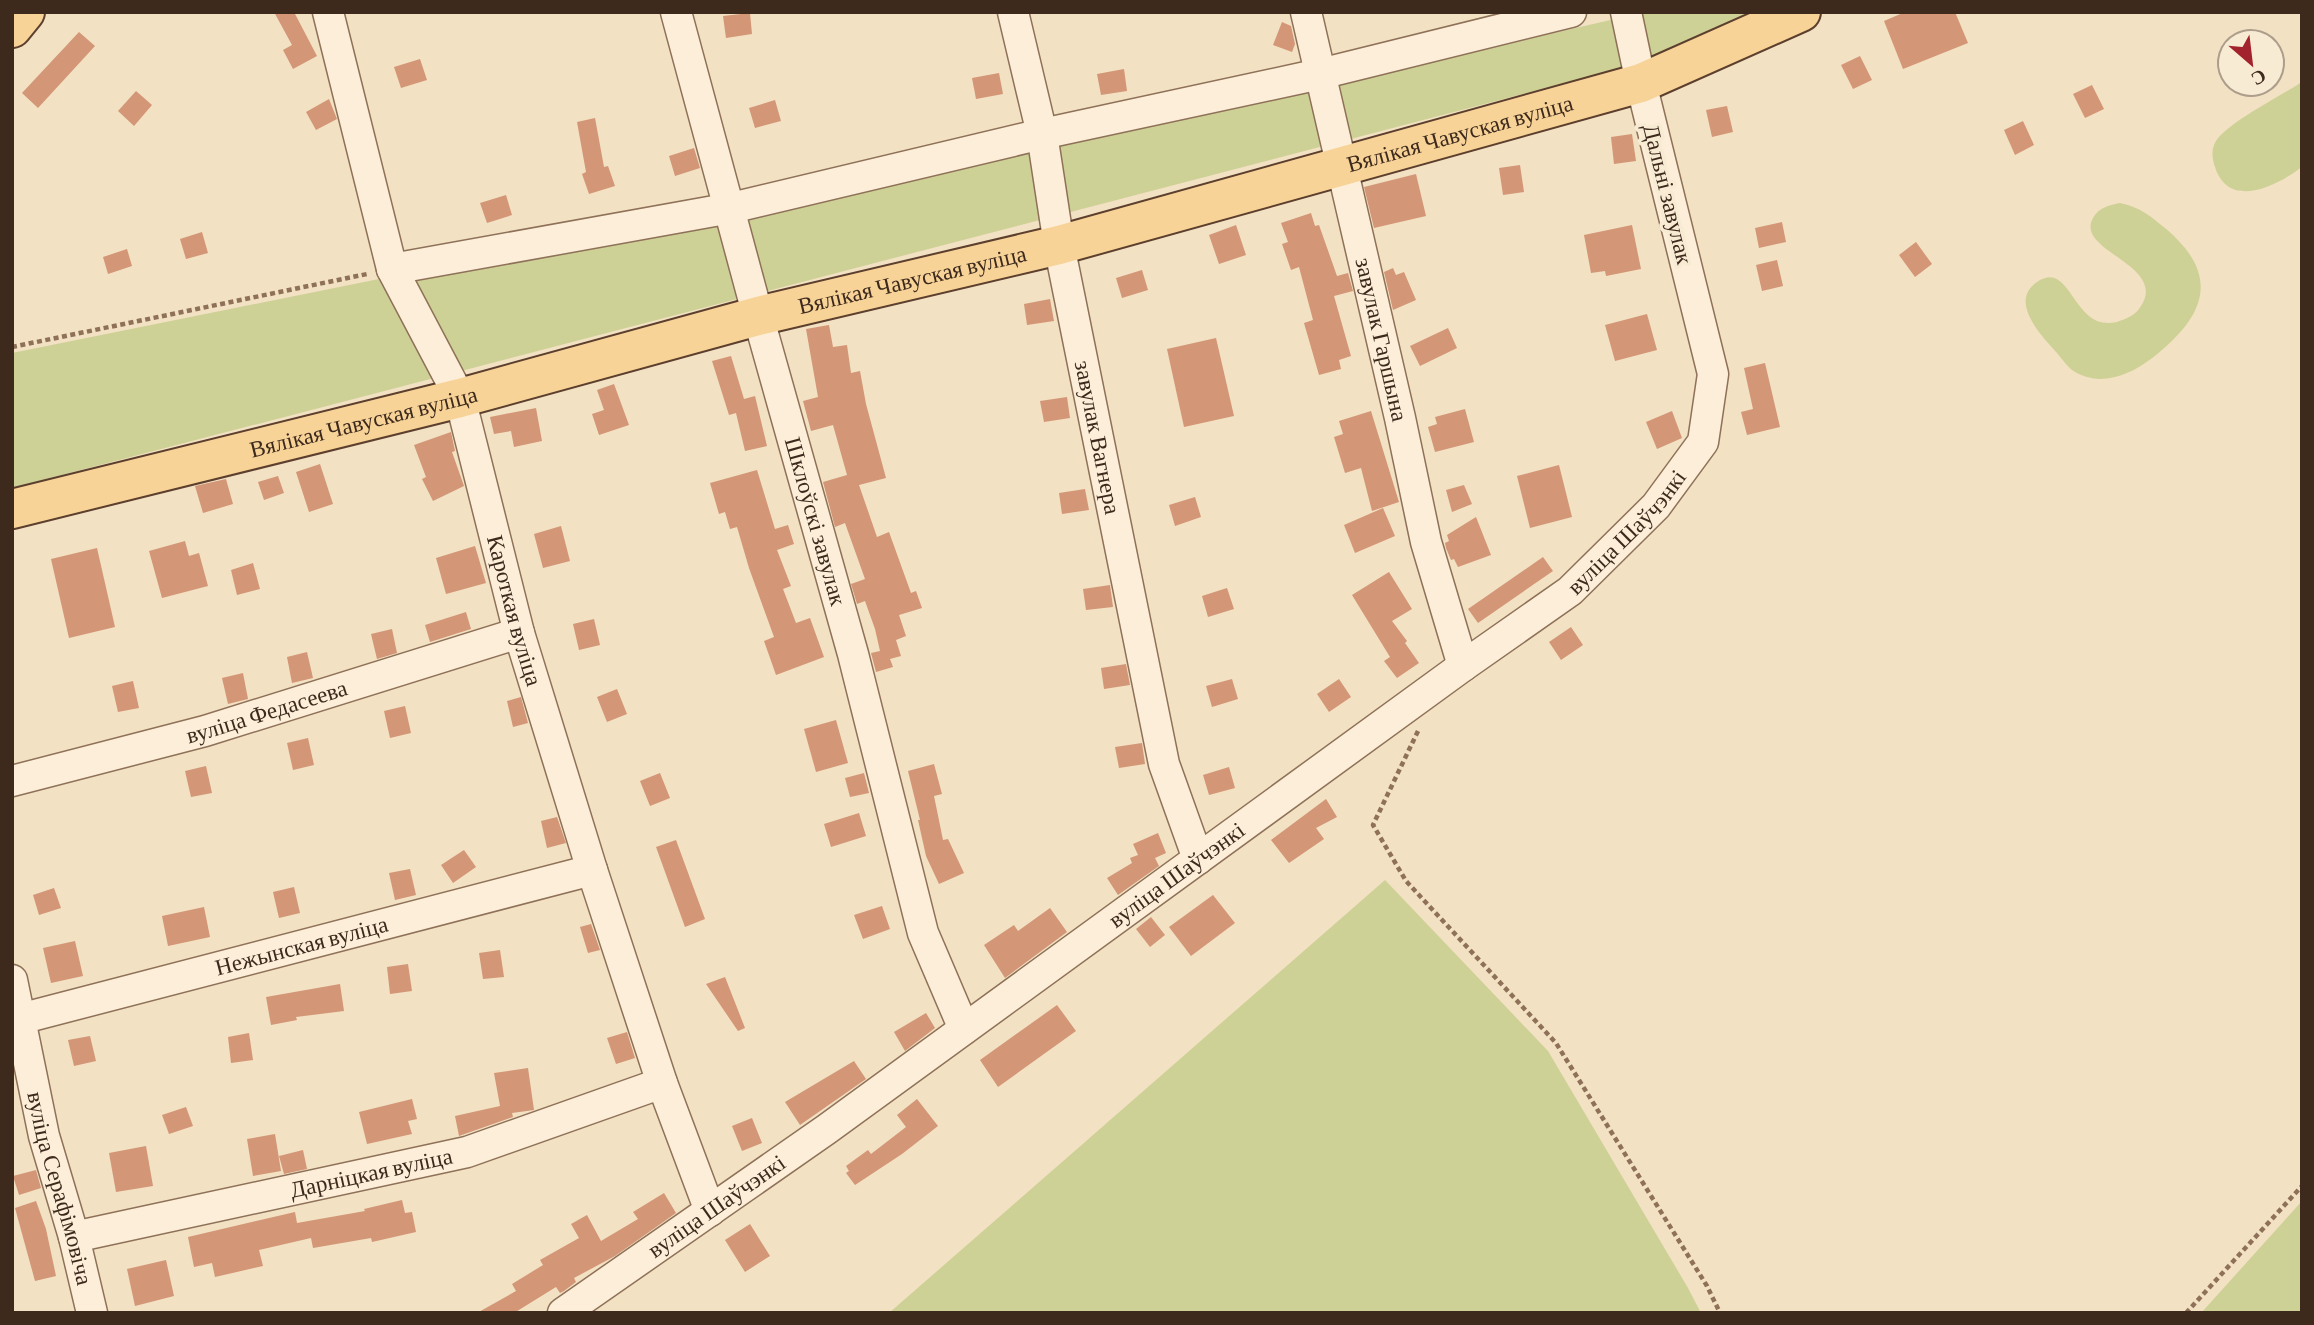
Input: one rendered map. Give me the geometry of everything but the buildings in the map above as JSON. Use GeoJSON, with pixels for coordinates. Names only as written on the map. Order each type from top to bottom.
{"type":"FeatureCollection","features":[{"type":"Feature","properties":{"kind":"main road"},"geometry":{"type":"LineString","coordinates":[[12,28],[25,12]]}},
{"type":"Feature","properties":{"kind":"main road","name":"Вялікая Чавуская вуліца"},"geometry":{"type":"LineString","coordinates":[[12,509],[460,398],[758,316],[1059,245],[1641,83],[1801,12]]}},
{"type":"Feature","properties":{"kind":"street","name":"Кароткая вуліца"},"geometry":{"type":"LineString","coordinates":[[328,12],[392,269],[460,398],[519,633],[592,870],[662,1083],[709,1211]]}},
{"type":"Feature","properties":{"kind":"street","name":"Шклоўскі завулак"},"geometry":{"type":"LineString","coordinates":[[677,12],[758,316],[853,654],[923,933],[964,1029]]}},
{"type":"Feature","properties":{"kind":"street","name":"завулак Вагнера"},"geometry":{"type":"LineString","coordinates":[[1013,12],[1042,134],[1059,245],[1164,764],[1198,859]]}},
{"type":"Feature","properties":{"kind":"street","name":"завулак Гаршына"},"geometry":{"type":"LineString","coordinates":[[1306,12],[1426,542],[1463,666]]}},
{"type":"Feature","properties":{"kind":"street"},"geometry":{"type":"LineString","coordinates":[[392,269],[731,208],[1042,134],[1320,74],[1571,12]]}},
{"type":"Feature","properties":{"kind":"street","name":"Дальні завулак"},"geometry":{"type":"LineString","coordinates":[[1626,12],[1713,374]]}},
{"type":"Feature","properties":{"kind":"street","name":"вуліца Шаўчэнкі"},"geometry":{"type":"LineString","coordinates":[[563,1313],[827,1129],[1570,591],[1656,506],[1703,442],[1713,374]]}},
{"type":"Feature","properties":{"kind":"street","name":"вуліца Федасеева"},"geometry":{"type":"LineString","coordinates":[[12,781],[205,731],[519,633]]}},
{"type":"Feature","properties":{"kind":"street","name":"Нежынская вуліца"},"geometry":{"type":"LineString","coordinates":[[17,1021],[592,870]]}},
{"type":"Feature","properties":{"kind":"street","name":"вуліца Серафімовіча"},"geometry":{"type":"LineString","coordinates":[[12,980],[17,1021],[44,1136],[74,1237],[92,1313]]}},
{"type":"Feature","properties":{"kind":"street","name":"Дарніцкая вуліца"},"geometry":{"type":"LineString","coordinates":[[74,1237],[467,1152],[662,1083]]}},
{"type":"Feature","properties":{"kind":"path"},"geometry":{"type":"LineString","coordinates":[[12,346],[392,269]]}},
{"type":"Feature","properties":{"kind":"path"},"geometry":{"type":"LineString","coordinates":[[1418,730],[1373,825],[1406,881],[1556,1043],[1707,1286],[1720,1313]]}},
{"type":"Feature","properties":{"kind":"path"},"geometry":{"type":"LineString","coordinates":[[2186,1313],[2302,1186]]}},
{"type":"Feature","properties":{"kind":"green space"},"geometry":{"type":"Polygon","coordinates":[[[1645,12],[1748,12],[1680,53],[12,488],[12,353],[1256,102],[1645,12]]]}},
{"type":"Feature","properties":{"kind":"green space"},"geometry":{"type":"Polygon","coordinates":[[[2302,82],[2302,167],[2268,187],[2242,191],[2231,188],[2222,180],[2215,167],[2212,154],[2216,141],[2243,118],[2276,98],[2286,98],[2286,92],[2302,82]]]}},
{"type":"Feature","properties":{"kind":"green space"},"geometry":{"type":"Polygon","coordinates":[[[2120,203],[2149,216],[2181,244],[2193,259],[2201,290],[2190,320],[2155,356],[2125,374],[2100,379],[2075,372],[2065,363],[2030,319],[2026,299],[2029,290],[2037,282],[2049,277],[2066,287],[2090,317],[2102,322],[2117,322],[2139,309],[2146,294],[2143,281],[2134,270],[2097,240],[2091,230],[2093,218],[2098,211],[2120,203]]]}},
{"type":"Feature","properties":{"kind":"green space"},"geometry":{"type":"Polygon","coordinates":[[[1385,880],[1548,1051],[1701,1313],[889,1313],[1385,880]]]}},
{"type":"Feature","properties":{"kind":"green space"},"geometry":{"type":"Polygon","coordinates":[[[2302,1201],[2302,1313],[2201,1313],[2202,1312],[2302,1201]]]}}]}
